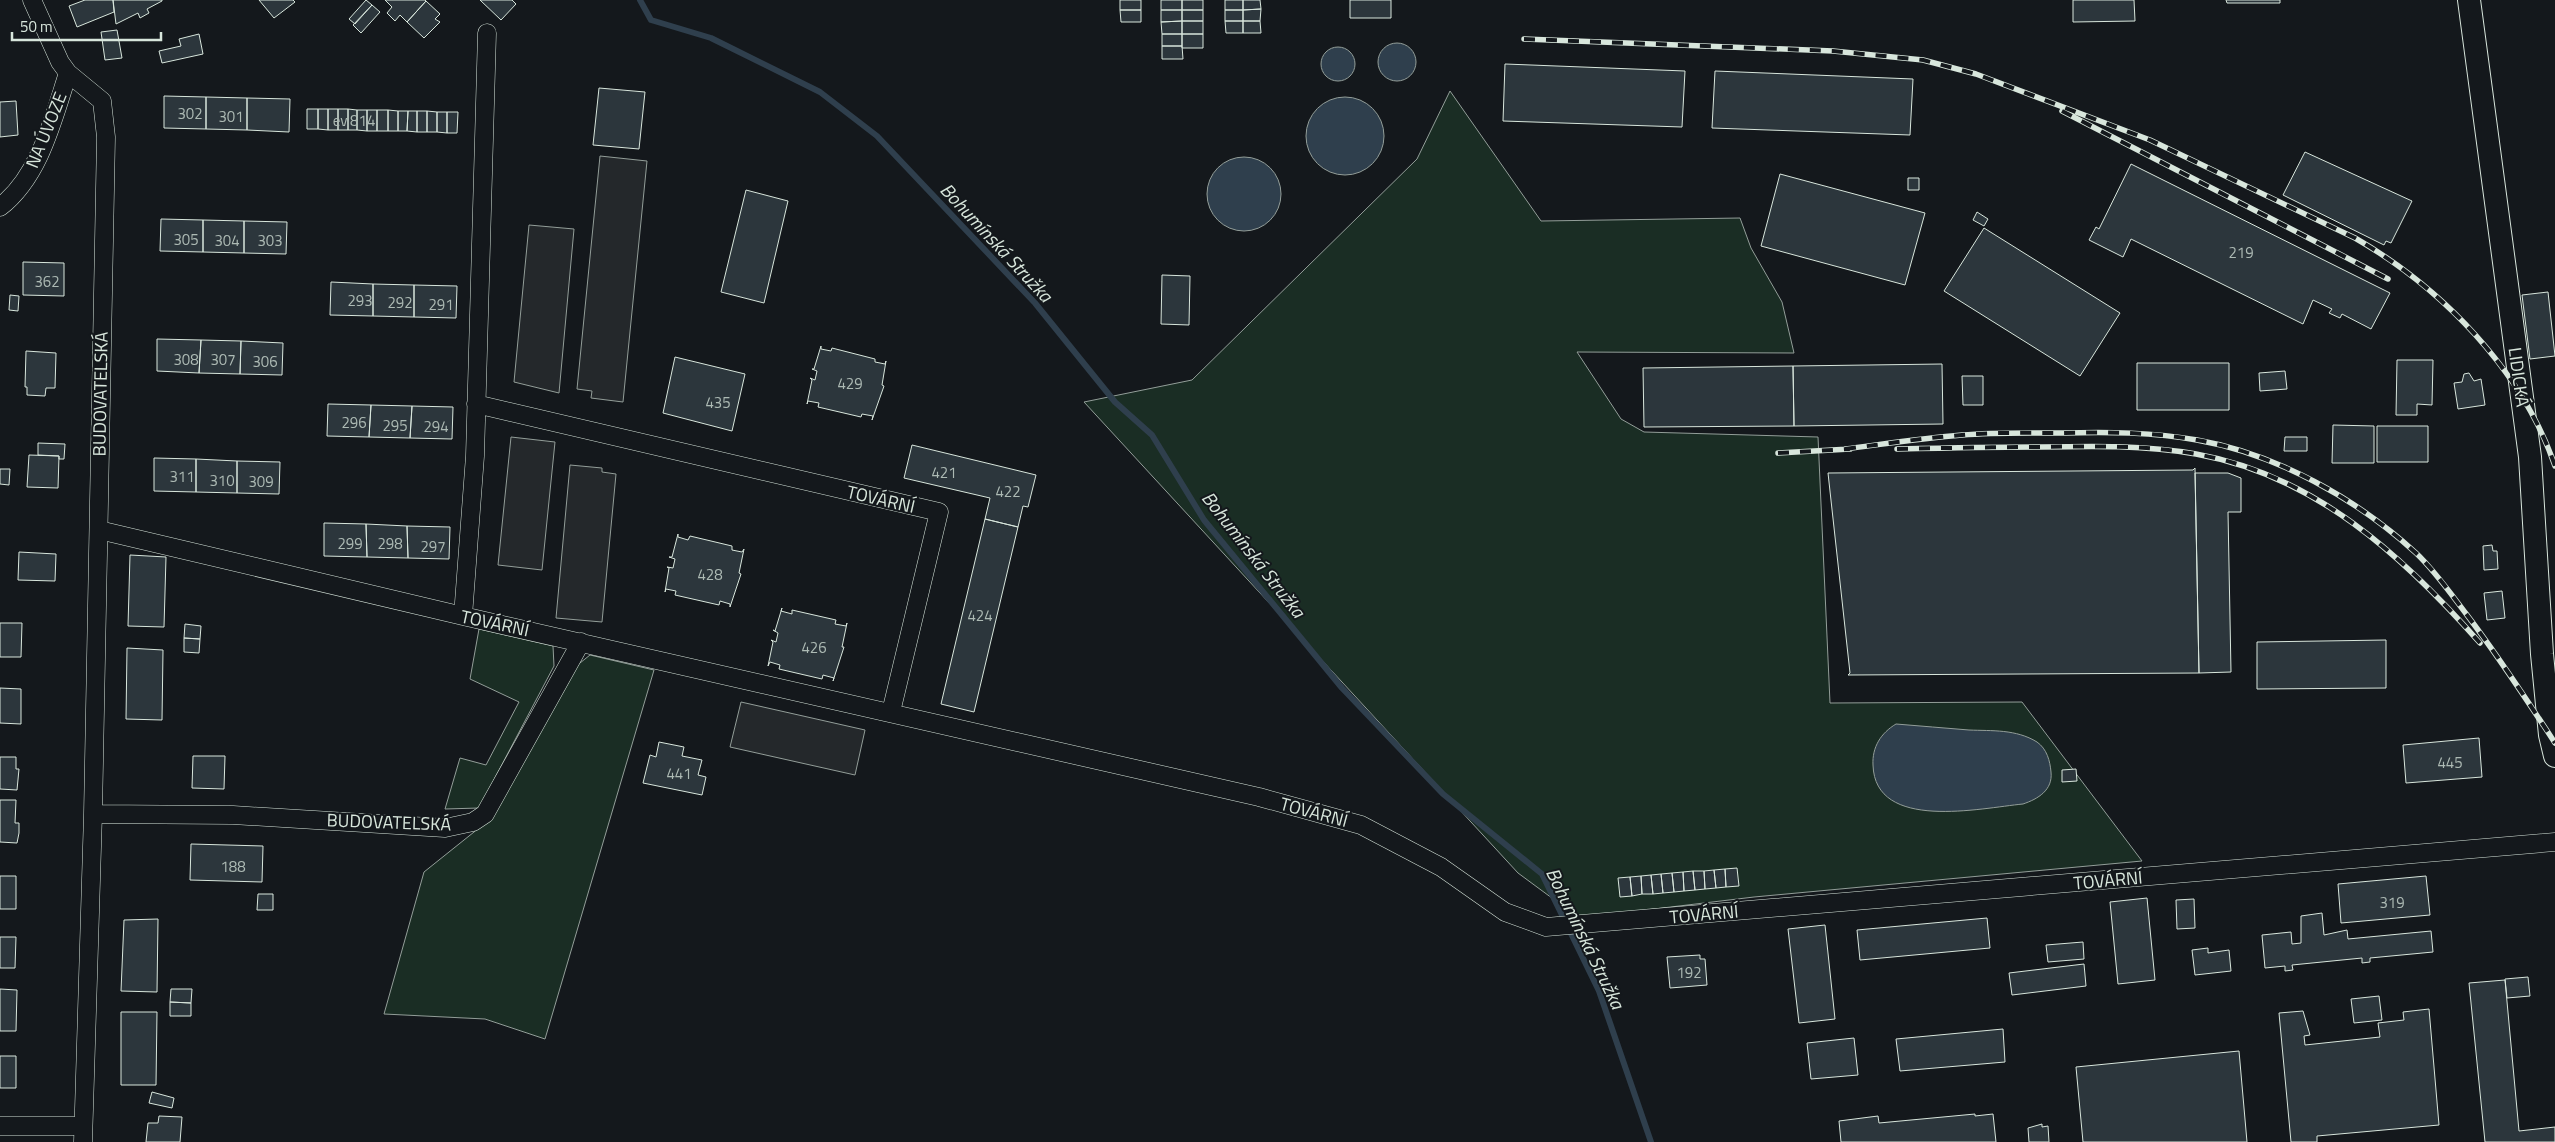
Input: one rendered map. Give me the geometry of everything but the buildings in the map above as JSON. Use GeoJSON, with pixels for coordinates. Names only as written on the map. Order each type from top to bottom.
{"type":"FeatureCollection","features":[{"type":"Feature","properties":{"kind":"street","name":"BUDOVATELSKÁ"},"geometry":{"type":"LineString","coordinates":[[0,1126],[83,1134],[93,814],[106,137],[102,101],[68,73],[53,51],[32,0]]}},
{"type":"Feature","properties":{"kind":"street","name":"LIDICKÁ"},"geometry":{"type":"LineString","coordinates":[[2469,0],[2530,457],[2542,654],[2550,735],[2555,756]]}},
{"type":"Feature","properties":{"kind":"street"},"geometry":{"type":"LineString","coordinates":[[463,616],[476,404],[487,33]]}},
{"type":"Feature","properties":{"kind":"street","name":"NA ÚVOZE"},"geometry":{"type":"LineString","coordinates":[[0,207],[15,194],[36,160],[68,73]]}},
{"type":"Feature","properties":{"kind":"street","name":"TOVÁRNÍ"},"geometry":{"type":"LineString","coordinates":[[476,404],[939,512],[891,712]]}},
{"type":"Feature","properties":{"kind":"street","name":"TOVÁRNÍ"},"geometry":{"type":"LineString","coordinates":[[99,530],[463,616],[1259,797],[1361,825],[1442,867],[1505,912],[1546,927],[2555,842]]}},
{"type":"Feature","properties":{"kind":"street","name":"BUDOVATELSKÁ"},"geometry":{"type":"LineString","coordinates":[[93,814],[234,815],[444,828],[473,822],[485,814],[581,642]]}},
{"type":"Feature","properties":{"kind":"green space"},"geometry":{"type":"Polygon","coordinates":[[[1450,91],[1541,221],[1740,218],[1751,248],[1782,302],[1794,353],[1577,352],[1621,419],[1644,432],[1818,437],[1830,703],[2022,702],[2142,861],[1754,897],[1579,918],[1518,873],[1084,402],[1192,380],[1417,159],[1450,91]]]}},
{"type":"Feature","properties":{"kind":"green space"},"geometry":{"type":"Polygon","coordinates":[[[479,629],[553,646],[554,666],[479,808],[445,809],[460,758],[486,765],[519,702],[470,679],[479,629]]]}},
{"type":"Feature","properties":{"kind":"green space"},"geometry":{"type":"Polygon","coordinates":[[[590,655],[654,670],[545,1039],[485,1019],[384,1014],[424,872],[489,820],[570,671],[590,655]]]}},
{"type":"Feature","properties":{"kind":"shaded area"},"geometry":{"type":"Polygon","coordinates":[[[600,156],[647,161],[623,402],[591,398],[592,391],[577,389],[600,156]]]}},
{"type":"Feature","properties":{"kind":"shaded area"},"geometry":{"type":"Polygon","coordinates":[[[529,225],[574,229],[559,393],[514,382],[529,225]]]}},
{"type":"Feature","properties":{"kind":"shaded area"},"geometry":{"type":"Polygon","coordinates":[[[511,437],[555,442],[542,570],[498,565],[511,437]]]}},
{"type":"Feature","properties":{"kind":"shaded area"},"geometry":{"type":"Polygon","coordinates":[[[570,465],[602,468],[602,472],[616,474],[602,622],[556,618],[570,465]]]}},
{"type":"Feature","properties":{"kind":"shaded area"},"geometry":{"type":"Polygon","coordinates":[[[741,702],[865,730],[855,775],[730,747],[741,702]]]}},
{"type":"Feature","properties":{"kind":"water"},"geometry":{"type":"Polygon","coordinates":[[[1397,43],[1411,48],[1416,62],[1411,76],[1397,81],[1383,76],[1378,62],[1383,48],[1397,43]]]}},
{"type":"Feature","properties":{"kind":"water"},"geometry":{"type":"Polygon","coordinates":[[[1338,47],[1345,48],[1350,52],[1354,57],[1354,71],[1350,76],[1345,80],[1338,81],[1331,80],[1326,76],[1322,71],[1321,64],[1322,57],[1326,52],[1331,48],[1338,47]]]}},
{"type":"Feature","properties":{"kind":"water"},"geometry":{"type":"Polygon","coordinates":[[[1337,97],[1353,97],[1367,103],[1378,114],[1384,128],[1384,144],[1378,158],[1367,169],[1353,175],[1337,175],[1323,169],[1312,158],[1306,144],[1306,128],[1312,114],[1323,103],[1337,97]]]}},
{"type":"Feature","properties":{"kind":"water"},"geometry":{"type":"Polygon","coordinates":[[[1244,157],[1258,160],[1270,168],[1278,180],[1281,194],[1278,208],[1270,220],[1258,228],[1244,231],[1230,228],[1218,220],[1210,208],[1207,194],[1210,180],[1218,168],[1230,160],[1244,157]]]}},
{"type":"Feature","properties":{"kind":"water"},"geometry":{"type":"Polygon","coordinates":[[[1896,724],[2004,732],[2029,738],[2043,748],[2047,756],[2051,772],[2050,784],[2039,796],[2023,804],[1958,811],[1933,811],[1910,808],[1891,800],[1878,786],[1873,765],[1874,752],[1878,741],[1896,724]]]}},
{"type":"Feature","properties":{"kind":"waterway","name":"Bohumínská Stružka"},"geometry":{"type":"LineString","coordinates":[[640,0],[651,20],[711,38],[820,92],[877,136],[1035,303],[1115,402],[1152,435],[1204,520],[1342,688],[1443,794],[1542,874],[1599,991],[1651,1142]]}},
{"type":"Feature","properties":{"kind":"railway"},"geometry":{"type":"LineString","coordinates":[[1524,39],[1833,51],[1923,60],[1976,74],[2150,140],[2355,238],[2387,258],[2418,281],[2448,307],[2500,365],[2522,397],[2540,431],[2555,466]]}},
{"type":"Feature","properties":{"kind":"railway"},"geometry":{"type":"LineString","coordinates":[[2062,111],[2388,279]]}},
{"type":"Feature","properties":{"kind":"railway"},"geometry":{"type":"LineString","coordinates":[[1845,449],[1918,439],[1974,434],[2130,433],[2164,435],[2197,440],[2257,456],[2286,468],[2342,497],[2393,533],[2423,560],[2443,583],[2490,646],[2555,743]]}},
{"type":"Feature","properties":{"kind":"railway"},"geometry":{"type":"LineString","coordinates":[[1897,449],[2119,447],[2177,451],[2239,465],[2280,480],[2318,500],[2354,524],[2420,580],[2480,643]]}},
{"type":"Feature","properties":{"kind":"railway"},"geometry":{"type":"LineString","coordinates":[[1778,453],[1850,449]]}}]}
